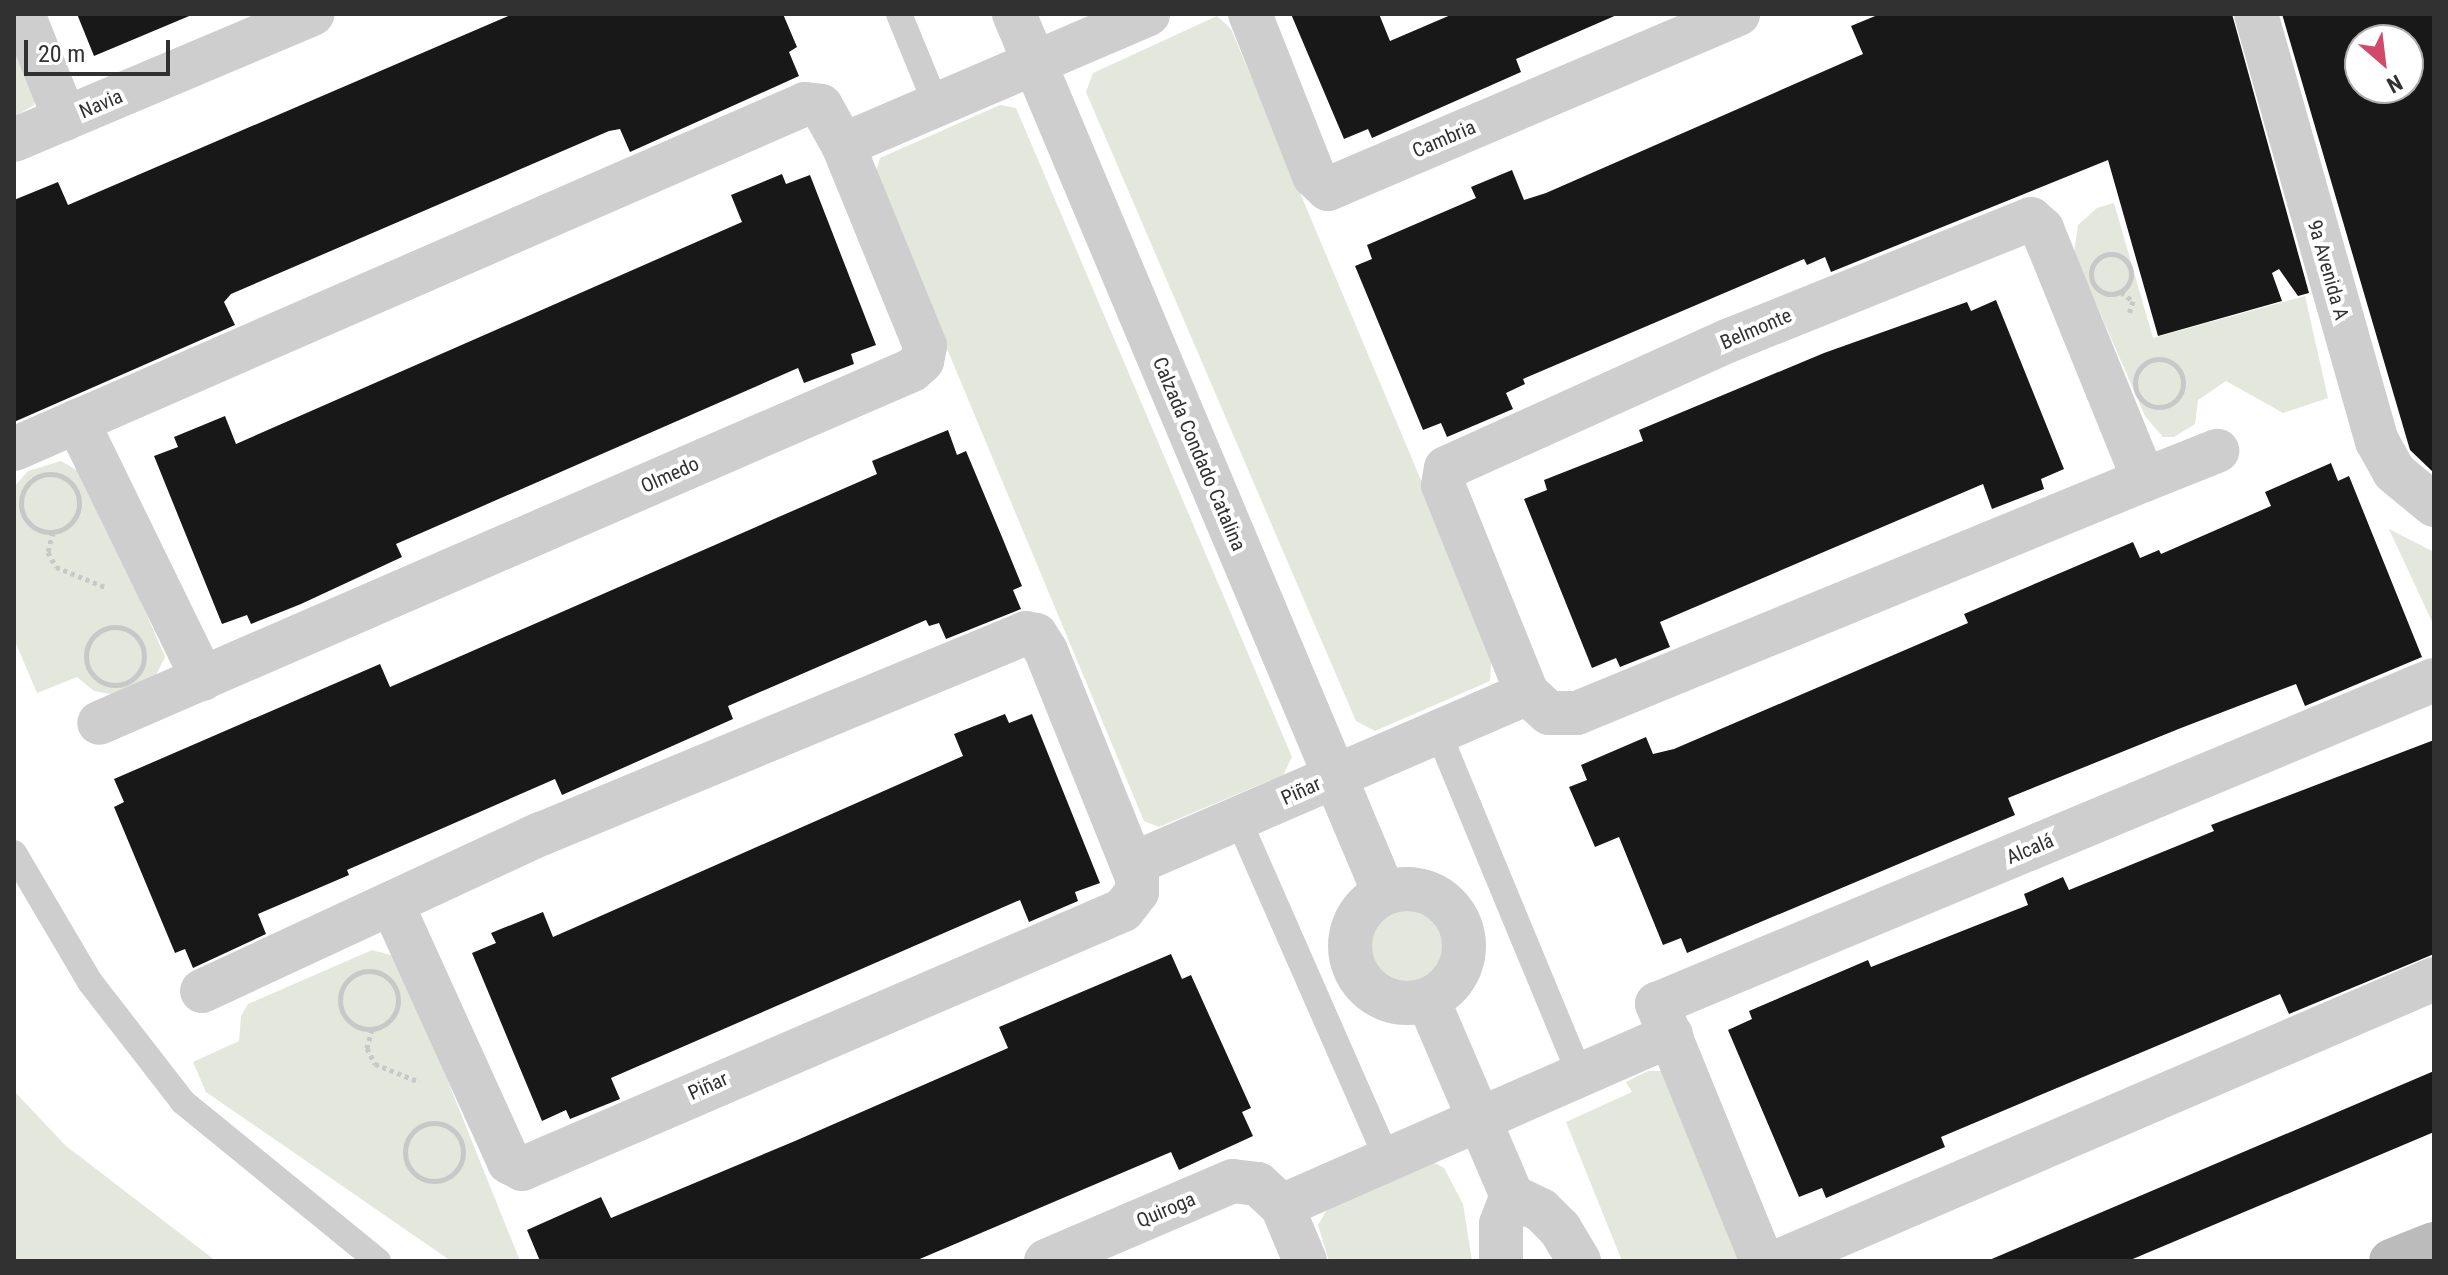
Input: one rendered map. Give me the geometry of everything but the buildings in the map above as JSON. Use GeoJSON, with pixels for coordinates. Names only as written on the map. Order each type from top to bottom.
{"type":"FeatureCollection","features":[{"type":"Feature","properties":{"kind":"main road"},"geometry":{"type":"LineString","coordinates":[[2391,1261],[2434,1244]]}},
{"type":"Feature","properties":{"kind":"street","name":"Navia"},"geometry":{"type":"LineString","coordinates":[[23,14],[65,119]]}},
{"type":"Feature","properties":{"kind":"street","name":"Navia"},"geometry":{"type":"LineString","coordinates":[[14,140],[313,14]]}},
{"type":"Feature","properties":{"kind":"street","name":"Calzada Condado Catalina"},"geometry":{"type":"LineString","coordinates":[[1014,14],[1384,893]]}},
{"type":"Feature","properties":{"kind":"street","name":"Cambria"},"geometry":{"type":"LineString","coordinates":[[1250,14],[1314,176],[1328,189],[1738,14]]}},
{"type":"Feature","properties":{"kind":"street","name":"9a Avenida A"},"geometry":{"type":"LineString","coordinates":[[2256,14],[2377,441],[2400,478],[2434,505]]}},
{"type":"Feature","properties":{"kind":"street"},"geometry":{"type":"LineString","coordinates":[[843,145],[1143,15]]}},
{"type":"Feature","properties":{"kind":"street","name":"Olmedo"},"geometry":{"type":"LineString","coordinates":[[14,449],[805,104],[821,106],[843,145],[925,346],[922,361],[912,370],[99,723]]}},
{"type":"Feature","properties":{"kind":"street","name":"Belmonte"},"geometry":{"type":"LineString","coordinates":[[1527,693],[1443,485],[1446,468],[1730,340],[2031,219],[2042,229],[2144,480]]}},
{"type":"Feature","properties":{"kind":"street"},"geometry":{"type":"LineString","coordinates":[[77,421],[203,679]]}},
{"type":"Feature","properties":{"kind":"street"},"geometry":{"type":"LineString","coordinates":[[1334,776],[1527,693],[1549,713],[1577,713],[2217,451]]}},
{"type":"Feature","properties":{"kind":"street","name":"Piñar"},"geometry":{"type":"LineString","coordinates":[[202,991],[541,834],[1026,633],[1036,635],[1046,651],[1135,863],[1137,892],[1123,910],[522,1169],[509,1162],[392,904]]}},
{"type":"Feature","properties":{"kind":"street","name":"Alcalá"},"geometry":{"type":"LineString","coordinates":[[1762,1261],[1657,1004],[2434,680]]}},
{"type":"Feature","properties":{"kind":"street","name":"Piñar"},"geometry":{"type":"LineString","coordinates":[[1135,863],[1334,776]]}},
{"type":"Feature","properties":{"kind":"street"},"geometry":{"type":"LineString","coordinates":[[1414,889],[1433,894],[1460,923],[1465,941],[1456,975],[1428,1000],[1394,1002],[1377,996],[1353,969],[1351,929],[1360,911],[1384,893],[1414,889]]}},
{"type":"Feature","properties":{"kind":"street"},"geometry":{"type":"LineString","coordinates":[[1779,1261],[2434,979]]}},
{"type":"Feature","properties":{"kind":"street"},"geometry":{"type":"LineString","coordinates":[[1428,1000],[1512,1196],[1541,1210],[1560,1229],[1579,1261]]}},
{"type":"Feature","properties":{"kind":"street"},"geometry":{"type":"LineString","coordinates":[[1305,1261],[1282,1206],[1671,1035]]}},
{"type":"Feature","properties":{"kind":"street","name":"Quiroga"},"geometry":{"type":"LineString","coordinates":[[1046,1261],[1233,1181],[1258,1184],[1282,1206]]}},
{"type":"Feature","properties":{"kind":"street"},"geometry":{"type":"LineString","coordinates":[[1501,1261],[1501,1224],[1512,1196]]}},
{"type":"Feature","properties":{"kind":"lane"},"geometry":{"type":"LineString","coordinates":[[899,14],[936,104]]}},
{"type":"Feature","properties":{"kind":"lane"},"geometry":{"type":"LineString","coordinates":[[1438,732],[1580,1074]]}},
{"type":"Feature","properties":{"kind":"lane"},"geometry":{"type":"LineString","coordinates":[[1238,819],[1388,1160]]}},
{"type":"Feature","properties":{"kind":"lane"},"geometry":{"type":"LineString","coordinates":[[14,853],[90,982],[183,1102],[378,1261]]}},
{"type":"Feature","properties":{"kind":"path"},"geometry":{"type":"LineString","coordinates":[[53,532],[28,523],[20,506],[32,480],[49,474],[67,479],[80,503],[73,521],[53,532],[48,552],[56,567],[114,592]]}},
{"type":"Feature","properties":{"kind":"path"},"geometry":{"type":"LineString","coordinates":[[123,627],[125,617]]}},
{"type":"Feature","properties":{"kind":"path"},"geometry":{"type":"LineString","coordinates":[[123,627],[138,638],[143,664],[131,681],[111,685],[93,676],[86,648],[97,633],[123,627]]}},
{"type":"Feature","properties":{"kind":"path"},"geometry":{"type":"LineString","coordinates":[[372,1029],[356,1027],[339,1002],[351,977],[368,970],[393,982],[398,999],[392,1017],[372,1029],[367,1048],[375,1064],[425,1084]]}},
{"type":"Feature","properties":{"kind":"path"},"geometry":{"type":"LineString","coordinates":[[442,1124],[443,1114]]}},
{"type":"Feature","properties":{"kind":"path"},"geometry":{"type":"LineString","coordinates":[[442,1124],[458,1135],[462,1161],[450,1177],[430,1182],[407,1165],[406,1144],[424,1125],[442,1124]]}},
{"type":"Feature","properties":{"kind":"shaded area"},"geometry":{"type":"Polygon","coordinates":[[[1217,16],[1231,29],[1458,568],[1491,663],[1490,681],[1375,731],[1356,721],[1086,92],[1093,73],[1217,16]]]}},
{"type":"Feature","properties":{"kind":"shaded area"},"geometry":{"type":"Polygon","coordinates":[[[14,41],[35,96],[34,105],[14,117],[14,41]]]}},
{"type":"Feature","properties":{"kind":"shaded area"},"geometry":{"type":"Polygon","coordinates":[[[1000,105],[1016,108],[1292,757],[1283,775],[1159,827],[1144,821],[875,176],[880,158],[1000,105]]]}},
{"type":"Feature","properties":{"kind":"shaded area"},"geometry":{"type":"Polygon","coordinates":[[[2114,203],[2153,338],[2305,296],[2328,398],[2283,413],[2226,381],[2198,400],[2195,424],[2174,437],[2163,437],[2145,416],[2074,253],[2078,225],[2097,208],[2114,203]]]}},
{"type":"Feature","properties":{"kind":"shaded area"},"geometry":{"type":"Polygon","coordinates":[[[61,461],[87,476],[165,657],[155,677],[115,695],[94,691],[77,677],[37,693],[14,639],[14,487],[28,471],[61,461]]]}},
{"type":"Feature","properties":{"kind":"shaded area"},"geometry":{"type":"Polygon","coordinates":[[[2389,529],[2434,552],[2434,626],[2389,529]]]}},
{"type":"Feature","properties":{"kind":"shaded area"},"geometry":{"type":"Polygon","coordinates":[[[1406,902],[1423,906],[1437,915],[1446,929],[1450,946],[1446,963],[1437,977],[1423,986],[1406,990],[1389,986],[1375,977],[1366,963],[1362,946],[1366,929],[1375,915],[1389,906],[1406,902]]]}},
{"type":"Feature","properties":{"kind":"shaded area"},"geometry":{"type":"Polygon","coordinates":[[[372,950],[398,957],[520,1261],[451,1261],[206,1092],[193,1062],[239,1041],[241,1016],[248,1004],[372,950]]]}},
{"type":"Feature","properties":{"kind":"shaded area"},"geometry":{"type":"Polygon","coordinates":[[[1648,1071],[1662,1071],[1753,1261],[1622,1261],[1566,1122],[1632,1092],[1626,1082],[1648,1071]]]}},
{"type":"Feature","properties":{"kind":"shaded area"},"geometry":{"type":"Polygon","coordinates":[[[14,1091],[66,1146],[216,1261],[14,1261],[14,1091]]]}},
{"type":"Feature","properties":{"kind":"shaded area"},"geometry":{"type":"Polygon","coordinates":[[[1435,1163],[1444,1168],[1463,1204],[1472,1261],[1329,1261],[1318,1225],[1329,1206],[1435,1163]]]}}]}
